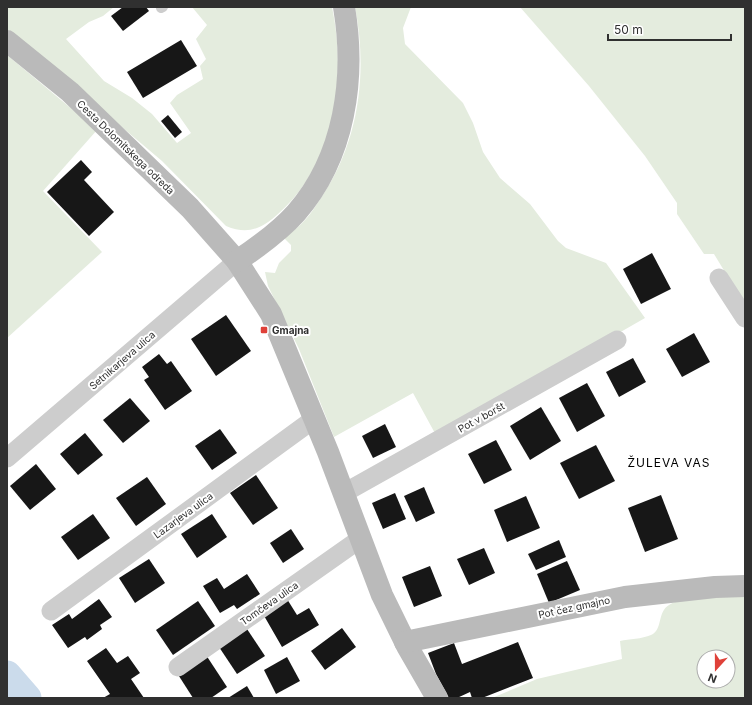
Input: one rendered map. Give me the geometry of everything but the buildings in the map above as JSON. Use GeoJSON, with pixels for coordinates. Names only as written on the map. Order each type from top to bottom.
{"type":"FeatureCollection","features":[{"type":"Feature","properties":{"kind":"street"},"geometry":{"type":"LineString","coordinates":[[237,261],[262,244],[296,213],[318,184],[334,150],[345,108],[349,72],[349,36],[344,7]]}},
{"type":"Feature","properties":{"kind":"street","name":"Cesta Dolomitskega odreda"},"geometry":{"type":"LineString","coordinates":[[7,41],[70,92],[190,208],[237,261],[271,314],[344,493],[382,595],[405,642],[437,698]]}},
{"type":"Feature","properties":{"kind":"street","name":"Setnikarjeva ulica"},"geometry":{"type":"LineString","coordinates":[[7,458],[237,261]]}},
{"type":"Feature","properties":{"kind":"street"},"geometry":{"type":"LineString","coordinates":[[718,278],[745,318]]}},
{"type":"Feature","properties":{"kind":"street","name":"Pot v boršt"},"geometry":{"type":"LineString","coordinates":[[344,493],[617,340]]}},
{"type":"Feature","properties":{"kind":"street","name":"Lazarjeva ulica"},"geometry":{"type":"LineString","coordinates":[[51,611],[314,419]]}},
{"type":"Feature","properties":{"kind":"street","name":"Tomčeva ulica"},"geometry":{"type":"LineString","coordinates":[[178,667],[360,539]]}},
{"type":"Feature","properties":{"kind":"street","name":"Pot čez gmajno"},"geometry":{"type":"LineString","coordinates":[[405,642],[625,597],[715,587],[745,586]]}},
{"type":"Feature","properties":{"kind":"shaded area"},"geometry":{"type":"Polygon","coordinates":[[[7,7],[114,7],[103,16],[89,22],[66,39],[104,81],[132,98],[152,114],[177,143],[191,133],[170,103],[177,95],[203,79],[200,66],[206,59],[196,39],[207,25],[192,7],[332,7],[338,62],[337,90],[332,118],[324,145],[313,170],[297,194],[278,214],[260,227],[241,230],[226,226],[162,161],[7,30],[7,7]]]}},
{"type":"Feature","properties":{"kind":"shaded area"},"geometry":{"type":"Polygon","coordinates":[[[355,7],[411,7],[403,28],[405,44],[463,103],[473,123],[483,152],[500,178],[530,204],[558,241],[566,248],[606,263],[645,318],[437,437],[413,393],[334,437],[299,349],[268,286],[265,272],[275,273],[279,263],[291,251],[291,245],[284,238],[307,218],[334,176],[344,154],[352,130],[360,82],[361,57],[355,7]]]}},
{"type":"Feature","properties":{"kind":"shaded area"},"geometry":{"type":"Polygon","coordinates":[[[520,7],[745,7],[745,305],[714,254],[704,254],[677,214],[677,203],[645,156],[589,86],[520,7]]]}},
{"type":"Feature","properties":{"kind":"shaded area"},"geometry":{"type":"Polygon","coordinates":[[[7,55],[97,130],[43,191],[102,252],[7,338],[7,55]]]}},
{"type":"Feature","properties":{"kind":"shaded area"},"geometry":{"type":"Polygon","coordinates":[[[745,595],[745,698],[492,698],[537,679],[622,659],[620,641],[644,637],[655,633],[665,608],[669,605],[684,599],[745,595]]]}},
{"type":"Feature","properties":{"kind":"waterway"},"geometry":{"type":"LineString","coordinates":[[7,675],[27,698]]}},
{"type":"Feature","properties":{"kind":"place","name":"Gmajna"},"geometry":{"type":"Point","coordinates":[264,330]}},
{"type":"Feature","properties":{"kind":"district","name":"ŽULEVA VAS"},"geometry":{"type":"Point","coordinates":[669,463]}}]}
